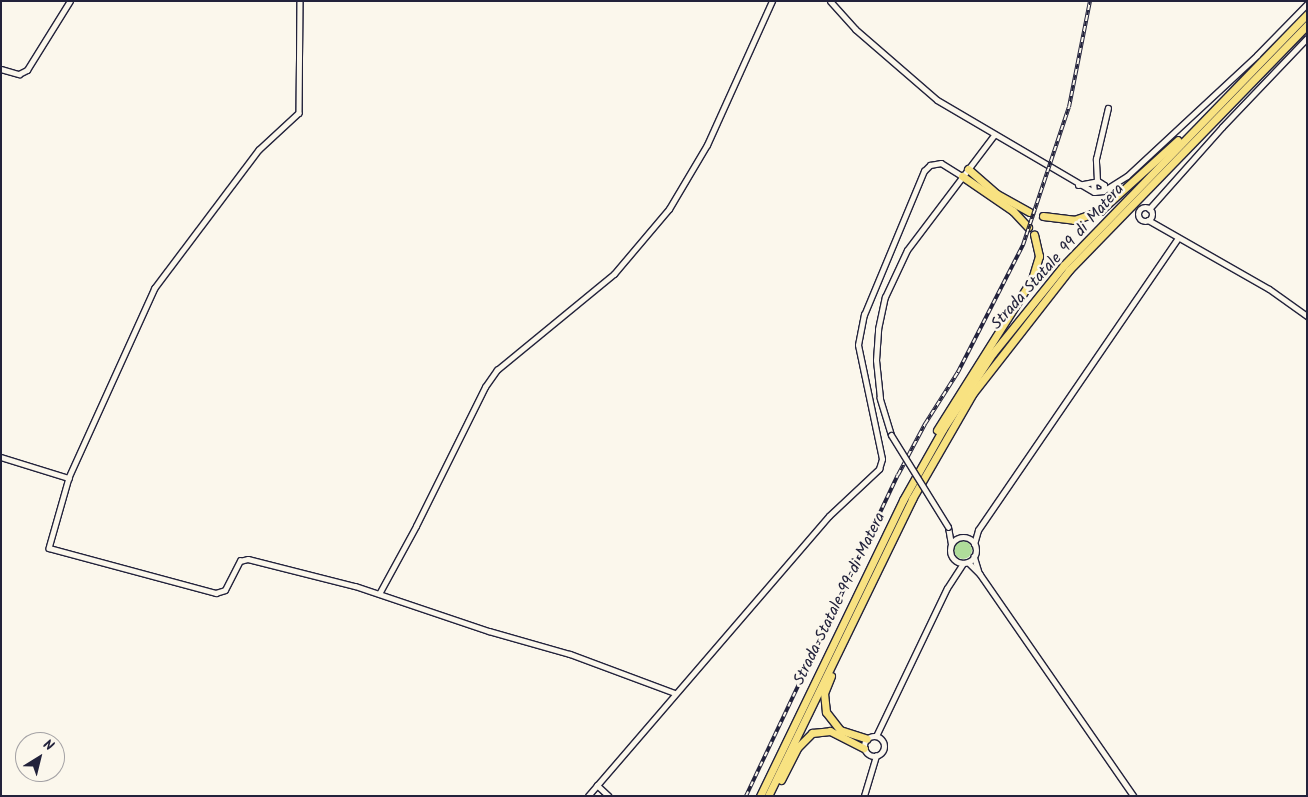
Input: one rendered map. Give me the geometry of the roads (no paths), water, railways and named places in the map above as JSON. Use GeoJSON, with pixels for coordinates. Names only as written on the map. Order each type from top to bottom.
{"type":"FeatureCollection","features":[{"type":"Feature","properties":{"kind":"highway","name":"Strada Statale 99 di Matera"},"geometry":{"type":"LineString","coordinates":[[760,796],[903,500],[968,390],[1028,307],[1213,110],[1307,14]]}},
{"type":"Feature","properties":{"kind":"highway"},"geometry":{"type":"LineString","coordinates":[[768,796],[874,578],[948,432],[1005,349],[1069,270],[1307,25]]}},
{"type":"Feature","properties":{"kind":"highway"},"geometry":{"type":"LineString","coordinates":[[1043,216],[1074,220],[1100,211],[1213,110]]}},
{"type":"Feature","properties":{"kind":"highway"},"geometry":{"type":"LineString","coordinates":[[968,169],[997,194],[1029,212]]}},
{"type":"Feature","properties":{"kind":"highway"},"geometry":{"type":"LineString","coordinates":[[962,176],[1013,211],[1028,227]]}},
{"type":"Feature","properties":{"kind":"highway"},"geometry":{"type":"LineString","coordinates":[[903,500],[952,405],[1032,280],[1039,256],[1034,236]]}},
{"type":"Feature","properties":{"kind":"highway"},"geometry":{"type":"LineString","coordinates":[[867,739],[840,730],[832,722],[823,703],[824,693],[874,578]]}},
{"type":"Feature","properties":{"kind":"highway"},"geometry":{"type":"LineString","coordinates":[[773,796],[798,747],[812,733],[830,731],[864,748]]}},
{"type":"Feature","properties":{"kind":"street"},"geometry":{"type":"LineString","coordinates":[[1,69],[19,74],[27,70],[70,1]]}},
{"type":"Feature","properties":{"kind":"street"},"geometry":{"type":"LineString","coordinates":[[300,1],[299,112],[259,150],[155,288],[69,478],[49,548],[216,593],[225,590],[239,563],[245,558],[379,594],[489,631],[570,654],[675,693]]}},
{"type":"Feature","properties":{"kind":"street"},"geometry":{"type":"LineString","coordinates":[[379,594],[416,526],[484,387],[497,370],[614,274],[669,209],[707,146],[772,1]]}},
{"type":"Feature","properties":{"kind":"street"},"geometry":{"type":"LineString","coordinates":[[830,1],[855,29],[937,100],[1078,185],[1098,194],[1127,176],[1257,55],[1307,4]]}},
{"type":"Feature","properties":{"kind":"street"},"geometry":{"type":"LineString","coordinates":[[1150,209],[1222,127],[1307,38]]}},
{"type":"Feature","properties":{"kind":"street"},"geometry":{"type":"LineString","coordinates":[[1092,191],[1095,182],[1096,159],[1108,108]]}},
{"type":"Feature","properties":{"kind":"street"},"geometry":{"type":"LineString","coordinates":[[953,575],[954,559],[950,552],[952,544],[948,527],[890,435],[880,398],[876,360],[885,298],[907,250],[994,134]]}},
{"type":"Feature","properties":{"kind":"street"},"geometry":{"type":"LineString","coordinates":[[588,796],[675,693],[830,516],[879,469],[882,459],[858,345],[864,315],[924,171],[930,165],[941,163],[962,176]]}},
{"type":"Feature","properties":{"kind":"street"},"geometry":{"type":"LineString","coordinates":[[1078,185],[1095,182],[1103,184],[1118,183]]}},
{"type":"Feature","properties":{"kind":"street"},"geometry":{"type":"LineString","coordinates":[[1103,184],[1103,191]]}},
{"type":"Feature","properties":{"kind":"street"},"geometry":{"type":"LineString","coordinates":[[1150,209],[1143,208],[1138,215],[1142,220],[1148,220],[1177,239],[1270,289],[1307,316]]}},
{"type":"Feature","properties":{"kind":"street"},"geometry":{"type":"LineString","coordinates":[[1148,220],[1152,215],[1150,209]]}},
{"type":"Feature","properties":{"kind":"street"},"geometry":{"type":"LineString","coordinates":[[1134,796],[980,574],[974,556],[974,544],[978,530],[1177,239]]}},
{"type":"Feature","properties":{"kind":"street"},"geometry":{"type":"LineString","coordinates":[[1,457],[69,478]]}},
{"type":"Feature","properties":{"kind":"street"},"geometry":{"type":"LineString","coordinates":[[948,527],[974,544]]}},
{"type":"Feature","properties":{"kind":"street"},"geometry":{"type":"LineString","coordinates":[[952,544],[978,530]]}},
{"type":"Feature","properties":{"kind":"street"},"geometry":{"type":"LineString","coordinates":[[876,756],[870,755],[864,748],[867,739],[876,736],[953,575],[965,562],[974,556]]}},
{"type":"Feature","properties":{"kind":"street"},"geometry":{"type":"LineString","coordinates":[[954,559],[965,562],[980,574]]}},
{"type":"Feature","properties":{"kind":"street"},"geometry":{"type":"LineString","coordinates":[[864,796],[876,756],[884,746],[876,736]]}},
{"type":"Feature","properties":{"kind":"street"},"geometry":{"type":"LineString","coordinates":[[597,785],[609,796]]}},
{"type":"Feature","properties":{"kind":"tunnel"},"geometry":{"type":"LineString","coordinates":[[1029,212],[1043,216]]}},
{"type":"Feature","properties":{"kind":"railway"},"geometry":{"type":"LineString","coordinates":[[746,796],[898,475],[925,424],[958,372],[1023,245],[1069,107],[1090,1]]}}]}
